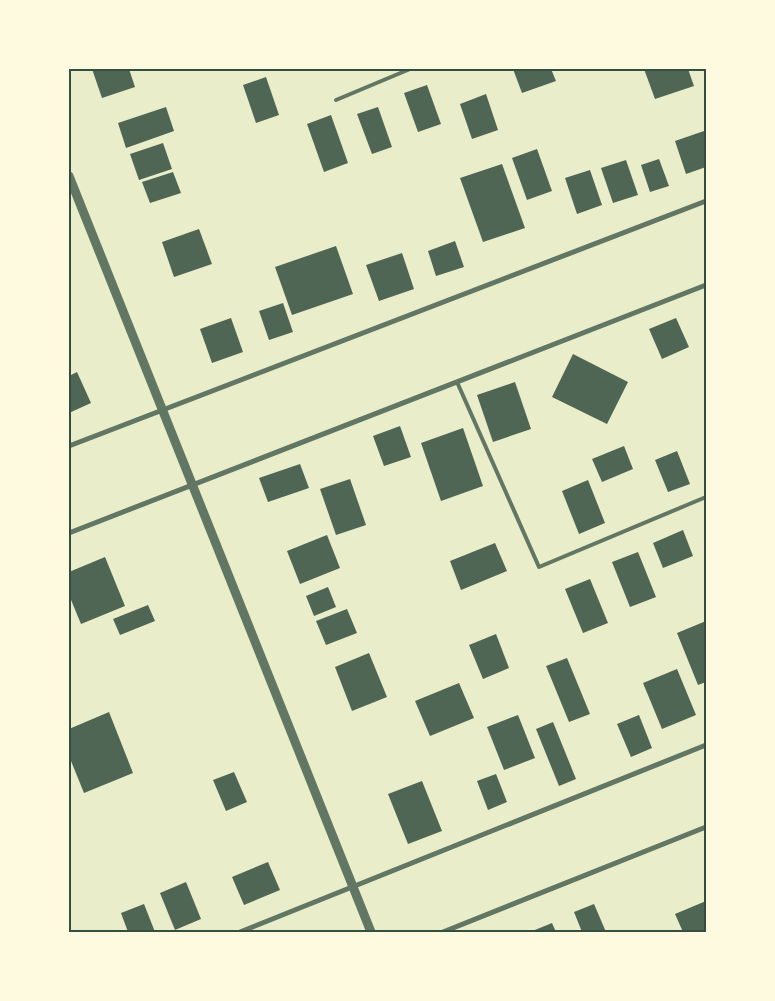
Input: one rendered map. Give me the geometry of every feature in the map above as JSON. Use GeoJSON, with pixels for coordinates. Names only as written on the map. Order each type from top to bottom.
{"type":"FeatureCollection","features":[{"type":"Feature","properties":{"kind":"street"},"geometry":{"type":"LineString","coordinates":[[69,176],[371,932]]}},
{"type":"Feature","properties":{"kind":"street"},"geometry":{"type":"LineString","coordinates":[[69,446],[706,201]]}},
{"type":"Feature","properties":{"kind":"street"},"geometry":{"type":"LineString","coordinates":[[69,533],[706,285]]}},
{"type":"Feature","properties":{"kind":"street"},"geometry":{"type":"LineString","coordinates":[[240,932],[706,745]]}},
{"type":"Feature","properties":{"kind":"street"},"geometry":{"type":"LineString","coordinates":[[443,932],[706,827]]}},
{"type":"Feature","properties":{"kind":"lane"},"geometry":{"type":"LineString","coordinates":[[336,100],[410,69]]}},
{"type":"Feature","properties":{"kind":"lane"},"geometry":{"type":"LineString","coordinates":[[457,382],[539,567],[706,497]]}},
{"type":"Feature","properties":{"kind":"building"},"geometry":{"type":"Polygon","coordinates":[[[92,69],[129,69],[135,87],[102,98],[92,69]]]}},
{"type":"Feature","properties":{"kind":"building"},"geometry":{"type":"Polygon","coordinates":[[[513,69],[551,69],[556,81],[522,93],[513,69]]]}},
{"type":"Feature","properties":{"kind":"building"},"geometry":{"type":"Polygon","coordinates":[[[644,69],[688,69],[694,86],[655,99],[644,69]]]}},
{"type":"Feature","properties":{"kind":"building"},"geometry":{"type":"Polygon","coordinates":[[[266,77],[279,115],[256,123],[243,85],[266,77]]]}},
{"type":"Feature","properties":{"kind":"building"},"geometry":{"type":"Polygon","coordinates":[[[427,85],[441,124],[418,132],[404,93],[427,85]]]}},
{"type":"Feature","properties":{"kind":"building"},"geometry":{"type":"Polygon","coordinates":[[[486,94],[498,130],[472,139],[460,104],[486,94]]]}},
{"type":"Feature","properties":{"kind":"building"},"geometry":{"type":"Polygon","coordinates":[[[166,107],[174,131],[126,148],[118,123],[166,107]]]}},
{"type":"Feature","properties":{"kind":"building"},"geometry":{"type":"Polygon","coordinates":[[[378,107],[392,147],[372,154],[357,114],[378,107]]]}},
{"type":"Feature","properties":{"kind":"building"},"geometry":{"type":"Polygon","coordinates":[[[331,115],[348,163],[324,172],[307,124],[331,115]]]}},
{"type":"Feature","properties":{"kind":"building"},"geometry":{"type":"Polygon","coordinates":[[[704,131],[706,136],[706,167],[686,174],[675,141],[704,131]]]}},
{"type":"Feature","properties":{"kind":"building"},"geometry":{"type":"Polygon","coordinates":[[[163,143],[172,169],[139,180],[130,154],[163,143]]]}},
{"type":"Feature","properties":{"kind":"building"},"geometry":{"type":"Polygon","coordinates":[[[537,149],[552,191],[527,200],[512,158],[537,149]]]}},
{"type":"Feature","properties":{"kind":"building"},"geometry":{"type":"Polygon","coordinates":[[[659,159],[669,186],[650,192],[641,165],[659,159]]]}},
{"type":"Feature","properties":{"kind":"building"},"geometry":{"type":"Polygon","coordinates":[[[626,160],[638,195],[613,203],[601,168],[626,160]]]}},
{"type":"Feature","properties":{"kind":"building"},"geometry":{"type":"Polygon","coordinates":[[[502,164],[525,228],[483,242],[460,178],[502,164]]]}},
{"type":"Feature","properties":{"kind":"building"},"geometry":{"type":"Polygon","coordinates":[[[590,170],[602,205],[577,214],[565,178],[590,170]]]}},
{"type":"Feature","properties":{"kind":"building"},"geometry":{"type":"Polygon","coordinates":[[[173,172],[181,193],[150,203],[142,182],[173,172]]]}},
{"type":"Feature","properties":{"kind":"building"},"geometry":{"type":"Polygon","coordinates":[[[199,229],[212,264],[174,277],[162,242],[199,229]]]}},
{"type":"Feature","properties":{"kind":"building"},"geometry":{"type":"Polygon","coordinates":[[[455,241],[464,267],[436,276],[428,251],[455,241]]]}},
{"type":"Feature","properties":{"kind":"building"},"geometry":{"type":"Polygon","coordinates":[[[336,246],[353,294],[292,315],[275,267],[336,246]]]}},
{"type":"Feature","properties":{"kind":"building"},"geometry":{"type":"Polygon","coordinates":[[[402,253],[414,289],[379,301],[366,265],[402,253]]]}},
{"type":"Feature","properties":{"kind":"building"},"geometry":{"type":"Polygon","coordinates":[[[283,303],[293,332],[269,340],[259,311],[283,303]]]}},
{"type":"Feature","properties":{"kind":"building"},"geometry":{"type":"Polygon","coordinates":[[[231,318],[243,352],[212,363],[200,329],[231,318]]]}},
{"type":"Feature","properties":{"kind":"building"},"geometry":{"type":"Polygon","coordinates":[[[676,318],[689,347],[662,359],[649,329],[676,318]]]}},
{"type":"Feature","properties":{"kind":"building"},"geometry":{"type":"Polygon","coordinates":[[[573,354],[628,382],[607,424],[552,397],[573,354]]]}},
{"type":"Feature","properties":{"kind":"building"},"geometry":{"type":"Polygon","coordinates":[[[77,372],[91,403],[69,413],[69,376],[77,372]]]}},
{"type":"Feature","properties":{"kind":"building"},"geometry":{"type":"Polygon","coordinates":[[[515,382],[531,429],[493,442],[477,395],[515,382]]]}},
{"type":"Feature","properties":{"kind":"building"},"geometry":{"type":"Polygon","coordinates":[[[400,426],[411,457],[384,466],[373,436],[400,426]]]}},
{"type":"Feature","properties":{"kind":"building"},"geometry":{"type":"Polygon","coordinates":[[[463,428],[483,486],[441,501],[421,443],[463,428]]]}},
{"type":"Feature","properties":{"kind":"building"},"geometry":{"type":"Polygon","coordinates":[[[624,446],[633,469],[602,482],[592,459],[624,446]]]}},
{"type":"Feature","properties":{"kind":"building"},"geometry":{"type":"Polygon","coordinates":[[[677,451],[690,484],[668,492],[655,460],[677,451]]]}},
{"type":"Feature","properties":{"kind":"building"},"geometry":{"type":"Polygon","coordinates":[[[300,464],[309,488],[268,502],[259,478],[300,464]]]}},
{"type":"Feature","properties":{"kind":"building"},"geometry":{"type":"Polygon","coordinates":[[[350,479],[366,525],[336,535],[320,489],[350,479]]]}},
{"type":"Feature","properties":{"kind":"building"},"geometry":{"type":"Polygon","coordinates":[[[588,480],[605,523],[579,534],[562,491],[588,480]]]}},
{"type":"Feature","properties":{"kind":"building"},"geometry":{"type":"Polygon","coordinates":[[[683,530],[693,556],[663,568],[653,543],[683,530]]]}},
{"type":"Feature","properties":{"kind":"building"},"geometry":{"type":"Polygon","coordinates":[[[327,535],[340,568],[300,584],[287,551],[327,535]]]}},
{"type":"Feature","properties":{"kind":"building"},"geometry":{"type":"Polygon","coordinates":[[[495,543],[507,571],[461,590],[450,561],[495,543]]]}},
{"type":"Feature","properties":{"kind":"building"},"geometry":{"type":"Polygon","coordinates":[[[638,552],[656,597],[630,607],[612,562],[638,552]]]}},
{"type":"Feature","properties":{"kind":"building"},"geometry":{"type":"Polygon","coordinates":[[[105,557],[125,606],[81,624],[69,595],[69,572],[105,557]]]}},
{"type":"Feature","properties":{"kind":"building"},"geometry":{"type":"Polygon","coordinates":[[[590,579],[608,623],[583,633],[565,589],[590,579]]]}},
{"type":"Feature","properties":{"kind":"building"},"geometry":{"type":"Polygon","coordinates":[[[328,587],[336,607],[314,616],[306,596],[328,587]]]}},
{"type":"Feature","properties":{"kind":"building"},"geometry":{"type":"Polygon","coordinates":[[[148,605],[155,621],[120,635],[113,619],[148,605]]]}},
{"type":"Feature","properties":{"kind":"building"},"geometry":{"type":"Polygon","coordinates":[[[347,609],[357,633],[326,645],[316,621],[347,609]]]}},
{"type":"Feature","properties":{"kind":"building"},"geometry":{"type":"Polygon","coordinates":[[[706,621],[706,682],[698,685],[677,633],[706,621]]]}},
{"type":"Feature","properties":{"kind":"building"},"geometry":{"type":"Polygon","coordinates":[[[496,634],[509,668],[483,679],[469,645],[496,634]]]}},
{"type":"Feature","properties":{"kind":"building"},"geometry":{"type":"Polygon","coordinates":[[[369,653],[387,697],[352,711],[335,667],[369,653]]]}},
{"type":"Feature","properties":{"kind":"building"},"geometry":{"type":"Polygon","coordinates":[[[567,658],[590,714],[569,722],[546,666],[567,658]]]}},
{"type":"Feature","properties":{"kind":"building"},"geometry":{"type":"Polygon","coordinates":[[[677,669],[696,715],[662,729],[643,683],[677,669]]]}},
{"type":"Feature","properties":{"kind":"building"},"geometry":{"type":"Polygon","coordinates":[[[459,683],[474,718],[430,736],[415,701],[459,683]]]}},
{"type":"Feature","properties":{"kind":"building"},"geometry":{"type":"Polygon","coordinates":[[[109,712],[133,773],[84,793],[69,756],[69,729],[109,712]]]}},
{"type":"Feature","properties":{"kind":"building"},"geometry":{"type":"Polygon","coordinates":[[[518,715],[535,758],[504,770],[487,727],[518,715]]]}},
{"type":"Feature","properties":{"kind":"building"},"geometry":{"type":"Polygon","coordinates":[[[639,715],[652,748],[631,757],[617,724],[639,715]]]}},
{"type":"Feature","properties":{"kind":"building"},"geometry":{"type":"Polygon","coordinates":[[[553,722],[576,779],[559,786],[536,729],[553,722]]]}},
{"type":"Feature","properties":{"kind":"building"},"geometry":{"type":"Polygon","coordinates":[[[234,772],[247,802],[226,811],[213,780],[234,772]]]}},
{"type":"Feature","properties":{"kind":"building"},"geometry":{"type":"Polygon","coordinates":[[[496,774],[507,802],[488,810],[477,781],[496,774]]]}},
{"type":"Feature","properties":{"kind":"building"},"geometry":{"type":"Polygon","coordinates":[[[422,781],[442,831],[408,844],[388,794],[422,781]]]}},
{"type":"Feature","properties":{"kind":"building"},"geometry":{"type":"Polygon","coordinates":[[[268,862],[280,890],[244,905],[232,877],[268,862]]]}},
{"type":"Feature","properties":{"kind":"building"},"geometry":{"type":"Polygon","coordinates":[[[186,882],[201,919],[175,930],[160,893],[186,882]]]}},
{"type":"Feature","properties":{"kind":"building"},"geometry":{"type":"Polygon","coordinates":[[[706,901],[706,932],[683,932],[675,914],[706,901]]]}},
{"type":"Feature","properties":{"kind":"building"},"geometry":{"type":"Polygon","coordinates":[[[144,904],[155,932],[128,932],[121,913],[144,904]]]}},
{"type":"Feature","properties":{"kind":"building"},"geometry":{"type":"Polygon","coordinates":[[[594,904],[606,932],[582,932],[574,912],[594,904]]]}},
{"type":"Feature","properties":{"kind":"building"},"geometry":{"type":"Polygon","coordinates":[[[552,923],[556,932],[530,932],[552,923]]]}}]}
